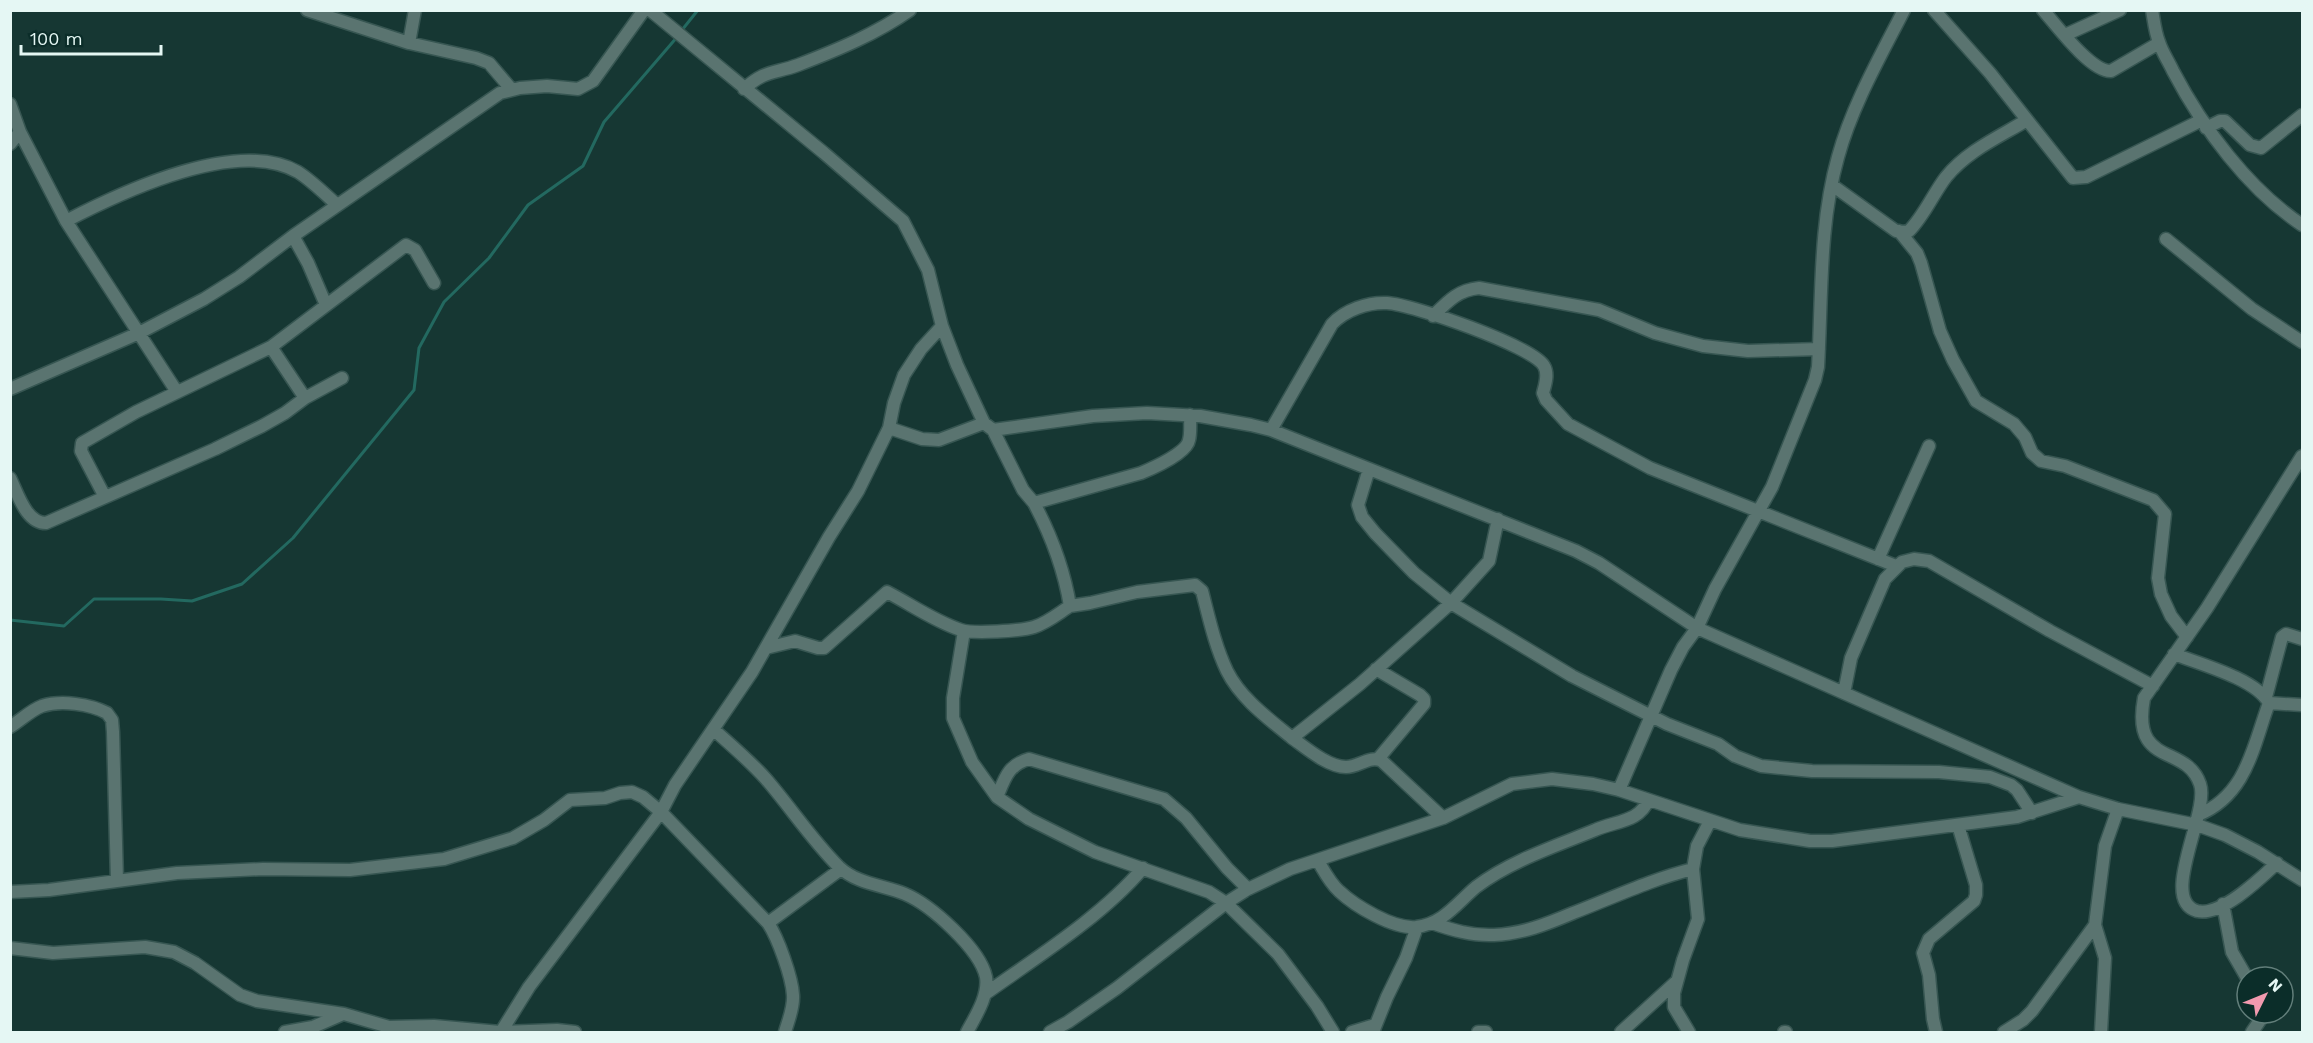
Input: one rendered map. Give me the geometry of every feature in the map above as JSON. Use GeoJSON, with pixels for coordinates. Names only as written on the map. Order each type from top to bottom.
{"type":"FeatureCollection","features":[{"type":"Feature","properties":{"kind":"street"},"geometry":{"type":"LineString","coordinates":[[308,10],[409,44],[476,58],[489,63],[512,90]]}},
{"type":"Feature","properties":{"kind":"street"},"geometry":{"type":"LineString","coordinates":[[409,44],[415,10]]}},
{"type":"Feature","properties":{"kind":"street"},"geometry":{"type":"LineString","coordinates":[[10,389],[139,333],[204,299],[239,277],[293,236],[500,93],[547,86],[578,89],[593,81],[644,10]]}},
{"type":"Feature","properties":{"kind":"street"},"geometry":{"type":"LineString","coordinates":[[650,10],[903,221],[928,270],[942,326],[957,365],[1023,490],[1034,503],[1048,529],[1066,580],[1070,606]]}},
{"type":"Feature","properties":{"kind":"street"},"geometry":{"type":"LineString","coordinates":[[744,89],[758,76],[798,64],[860,39],[890,24],[910,10]]}},
{"type":"Feature","properties":{"kind":"street"},"geometry":{"type":"LineString","coordinates":[[1620,790],[1671,670],[1683,647],[1697,628],[1715,589],[1772,487],[1815,380],[1819,349],[1823,262],[1838,155],[1848,127],[1904,10]]}},
{"type":"Feature","properties":{"kind":"street"},"geometry":{"type":"LineString","coordinates":[[1934,10],[1990,73],[2073,178],[2079,179],[2204,124],[2220,121],[2225,121],[2250,145],[2261,148],[2302,115]]}},
{"type":"Feature","properties":{"kind":"street"},"geometry":{"type":"LineString","coordinates":[[2043,10],[2089,60],[2104,71],[2111,71],[2159,43]]}},
{"type":"Feature","properties":{"kind":"street"},"geometry":{"type":"LineString","coordinates":[[2065,35],[2120,10]]}},
{"type":"Feature","properties":{"kind":"street"},"geometry":{"type":"LineString","coordinates":[[2152,10],[2159,43],[2188,99],[2204,124],[2234,162],[2264,193],[2302,225]]}},
{"type":"Feature","properties":{"kind":"street"},"geometry":{"type":"LineString","coordinates":[[10,104],[20,132],[66,221],[177,392]]}},
{"type":"Feature","properties":{"kind":"street"},"geometry":{"type":"LineString","coordinates":[[1899,231],[1909,231],[1960,161],[2027,120]]}},
{"type":"Feature","properties":{"kind":"street"},"geometry":{"type":"LineString","coordinates":[[10,144],[20,132]]}},
{"type":"Feature","properties":{"kind":"street"},"geometry":{"type":"LineString","coordinates":[[66,221],[119,195],[168,176],[217,163],[262,162],[298,172],[337,206]]}},
{"type":"Feature","properties":{"kind":"street"},"geometry":{"type":"LineString","coordinates":[[1832,185],[1899,231],[1912,247],[1921,263],[1940,331],[1976,401],[2014,424],[2025,437],[2037,458],[2065,466],[2153,500],[2163,510],[2165,521],[2158,578],[2160,594],[2171,616],[2187,637]]}},
{"type":"Feature","properties":{"kind":"street"},"geometry":{"type":"LineString","coordinates":[[293,236],[308,263],[326,305]]}},
{"type":"Feature","properties":{"kind":"street"},"geometry":{"type":"LineString","coordinates":[[2166,239],[2252,309],[2302,342]]}},
{"type":"Feature","properties":{"kind":"street"},"geometry":{"type":"LineString","coordinates":[[105,497],[81,451],[82,443],[177,392],[271,347],[406,245],[415,250],[434,283]]}},
{"type":"Feature","properties":{"kind":"street"},"geometry":{"type":"LineString","coordinates":[[1433,316],[1453,296],[1466,289],[1479,288],[1599,310],[1655,333],[1703,346],[1748,351],[1819,349]]}},
{"type":"Feature","properties":{"kind":"street"},"geometry":{"type":"LineString","coordinates":[[1271,430],[1332,324],[1350,310],[1386,303],[1486,332],[1538,359],[1545,367],[1543,393],[1546,400],[1568,424],[1650,468],[1896,566]]}},
{"type":"Feature","properties":{"kind":"street"},"geometry":{"type":"LineString","coordinates":[[502,1032],[529,987],[661,812],[675,785],[752,672],[858,491],[889,428],[894,403],[904,375],[921,349],[942,326]]}},
{"type":"Feature","properties":{"kind":"street"},"geometry":{"type":"LineString","coordinates":[[271,347],[305,398]]}},
{"type":"Feature","properties":{"kind":"street"},"geometry":{"type":"LineString","coordinates":[[10,478],[32,518],[38,524],[46,524],[235,439],[285,413],[305,398],[342,378]]}},
{"type":"Feature","properties":{"kind":"street"},"geometry":{"type":"LineString","coordinates":[[889,428],[922,439],[939,440],[989,427],[1147,413],[1190,415],[1271,430],[1576,551],[1599,563],[1697,628],[2079,797],[2118,809],[2197,820],[2277,863],[2302,880]]}},
{"type":"Feature","properties":{"kind":"street"},"geometry":{"type":"LineString","coordinates":[[1034,503],[1155,467],[1187,447],[1190,415]]}},
{"type":"Feature","properties":{"kind":"street"},"geometry":{"type":"LineString","coordinates":[[1878,559],[1929,446]]}},
{"type":"Feature","properties":{"kind":"street"},"geometry":{"type":"LineString","coordinates":[[2277,863],[2240,897],[2203,912],[2194,910],[2182,897],[2183,875],[2202,792],[2200,783],[2193,771],[2153,745],[2143,733],[2141,715],[2144,698],[2187,637],[2302,456]]}},
{"type":"Feature","properties":{"kind":"street"},"geometry":{"type":"LineString","coordinates":[[1370,469],[1358,506],[1362,517],[1414,573],[1451,603],[1572,676],[1761,766],[1812,771],[1939,772],[1990,777],[2011,785],[2017,790],[2032,813]]}},
{"type":"Feature","properties":{"kind":"street"},"geometry":{"type":"LineString","coordinates":[[1292,738],[1333,707],[1451,603],[1489,561],[1498,519]]}},
{"type":"Feature","properties":{"kind":"street"},"geometry":{"type":"LineString","coordinates":[[1844,693],[1851,658],[1885,579],[1896,566],[1908,560],[1921,559],[1929,561],[2050,631],[2153,686]]}},
{"type":"Feature","properties":{"kind":"street"},"geometry":{"type":"LineString","coordinates":[[766,648],[795,641],[824,648],[887,592],[936,620],[963,631],[998,631],[1033,627],[1070,606],[1137,592],[1195,585],[1202,591],[1219,651],[1228,673],[1243,693],[1292,738],[1331,762],[1344,767],[1378,759],[1424,704],[1424,699],[1420,695],[1377,669]]}},
{"type":"Feature","properties":{"kind":"street"},"geometry":{"type":"LineString","coordinates":[[963,631],[953,698],[953,718],[972,762],[997,797],[1029,819],[1095,852],[1209,892],[1226,903],[1278,954],[1317,1006],[1333,1032]]}},
{"type":"Feature","properties":{"kind":"street"},"geometry":{"type":"LineString","coordinates":[[2197,820],[2221,802],[2246,770],[2268,700],[2282,637],[2286,634],[2302,639]]}},
{"type":"Feature","properties":{"kind":"street"},"geometry":{"type":"LineString","coordinates":[[2174,654],[2242,681],[2258,689],[2268,700],[2302,705]]}},
{"type":"Feature","properties":{"kind":"street"},"geometry":{"type":"LineString","coordinates":[[10,727],[33,710],[55,703],[83,705],[107,713],[112,720],[117,880]]}},
{"type":"Feature","properties":{"kind":"street"},"geometry":{"type":"LineString","coordinates":[[713,729],[765,779],[841,869],[865,883],[905,894],[919,902],[954,931],[980,962],[986,978],[985,994],[967,1032]]}},
{"type":"Feature","properties":{"kind":"street"},"geometry":{"type":"LineString","coordinates":[[997,797],[1007,771],[1017,762],[1029,759],[1164,799],[1186,818],[1227,868],[1248,889]]}},
{"type":"Feature","properties":{"kind":"street"},"geometry":{"type":"LineString","coordinates":[[1378,759],[1443,818]]}},
{"type":"Feature","properties":{"kind":"street"},"geometry":{"type":"LineString","coordinates":[[1050,1032],[1117,988],[1226,903],[1248,889],[1290,869],[1443,818],[1512,784],[1552,779],[1593,784],[1620,790],[1710,821],[1770,836],[1832,841],[2032,813],[2079,797]]}},
{"type":"Feature","properties":{"kind":"street"},"geometry":{"type":"LineString","coordinates":[[10,892],[49,890],[177,873],[263,869],[350,870],[444,859],[513,838],[544,820],[570,800],[605,798],[632,792],[644,798],[661,812],[768,923],[775,934],[793,994],[793,1005],[785,1032]]}},
{"type":"Feature","properties":{"kind":"street"},"geometry":{"type":"LineString","coordinates":[[1318,861],[1339,891],[1375,915],[1404,926],[1417,927],[1442,918],[1486,880],[1516,864],[1597,829],[1633,818],[1645,808],[1648,800]]}},
{"type":"Feature","properties":{"kind":"street"},"geometry":{"type":"LineString","coordinates":[[2101,1032],[2105,958],[2095,925],[2105,846],[2118,809]]}},
{"type":"Feature","properties":{"kind":"street"},"geometry":{"type":"LineString","coordinates":[[1689,1032],[1674,1007],[1677,981],[1698,919],[1693,868],[1698,846],[1710,821]]}},
{"type":"Feature","properties":{"kind":"street"},"geometry":{"type":"LineString","coordinates":[[1936,1032],[1929,975],[1923,953],[1924,946],[1929,939],[1974,901],[1976,895],[1976,885],[1958,825]]}},
{"type":"Feature","properties":{"kind":"street"},"geometry":{"type":"LineString","coordinates":[[985,994],[1040,956],[1114,898],[1143,868]]}},
{"type":"Feature","properties":{"kind":"street"},"geometry":{"type":"LineString","coordinates":[[1432,923],[1468,934],[1495,935],[1517,932],[1548,924],[1693,868]]}},
{"type":"Feature","properties":{"kind":"street"},"geometry":{"type":"LineString","coordinates":[[768,923],[841,869]]}},
{"type":"Feature","properties":{"kind":"street"},"geometry":{"type":"LineString","coordinates":[[2223,904],[2232,952],[2240,965]]}},
{"type":"Feature","properties":{"kind":"street"},"geometry":{"type":"LineString","coordinates":[[2007,1032],[2032,1011],[2095,925]]}},
{"type":"Feature","properties":{"kind":"street"},"geometry":{"type":"LineString","coordinates":[[1352,1032],[1374,1029],[1406,958],[1417,927]]}},
{"type":"Feature","properties":{"kind":"street"},"geometry":{"type":"LineString","coordinates":[[10,948],[53,953],[145,947],[174,952],[195,963],[240,995],[281,1005],[344,1014],[389,1027],[434,1026],[502,1032],[557,1030],[575,1032]]}},
{"type":"Feature","properties":{"kind":"street"},"geometry":{"type":"LineString","coordinates":[[1621,1032],[1677,981]]}},
{"type":"Feature","properties":{"kind":"street"},"geometry":{"type":"LineString","coordinates":[[285,1032],[313,1027],[344,1014]]}},
{"type":"Feature","properties":{"kind":"street"},"geometry":{"type":"LineString","coordinates":[[1478,1032],[1486,1032]]}},
{"type":"Feature","properties":{"kind":"waterway"},"geometry":{"type":"LineString","coordinates":[[682,30],[698,10]]}},
{"type":"Feature","properties":{"kind":"waterway"},"geometry":{"type":"LineString","coordinates":[[10,620],[64,626],[94,599],[192,601],[242,584],[293,538],[414,390],[419,348],[444,302],[489,258],[528,205],[583,166],[604,122],[678,36]]}}]}
